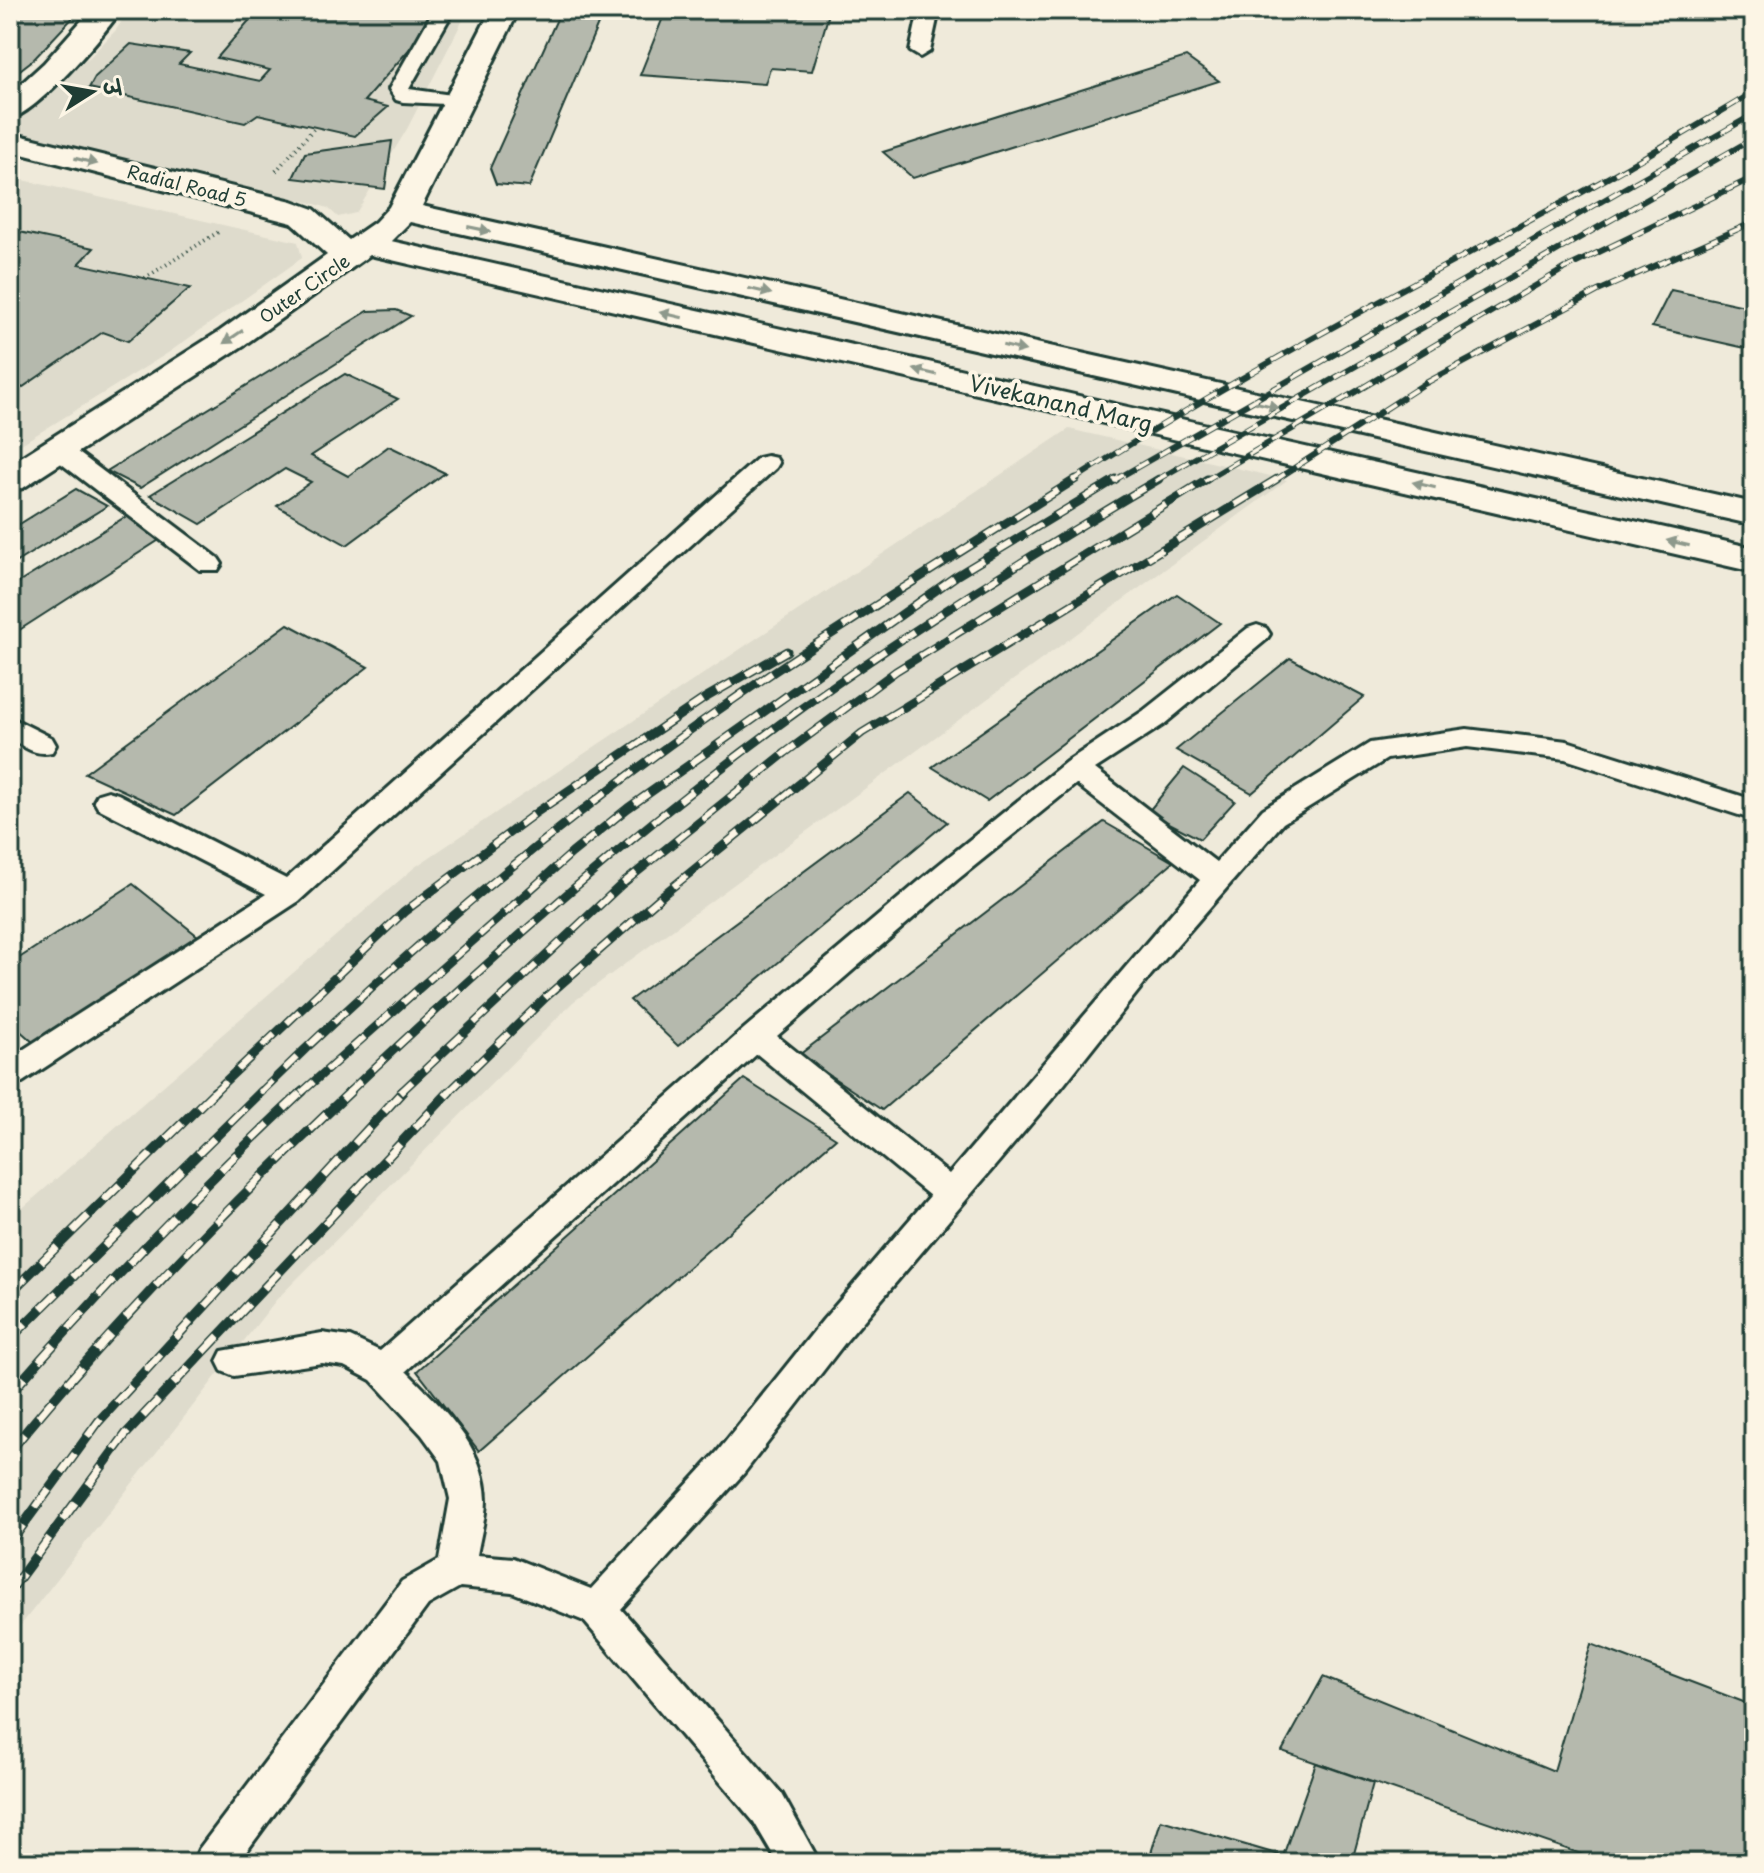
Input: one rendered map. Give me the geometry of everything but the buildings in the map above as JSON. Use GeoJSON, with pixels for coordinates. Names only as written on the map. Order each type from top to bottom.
{"type":"FeatureCollection","features":[{"type":"Feature","properties":{"kind":"main road"},"geometry":{"type":"LineString","coordinates":[[10,110],[55,69],[107,10]]}},
{"type":"Feature","properties":{"kind":"main road","name":"Outer Circle"},"geometry":{"type":"LineString","coordinates":[[10,480],[358,251],[403,211],[505,10]]}},
{"type":"Feature","properties":{"kind":"main road","name":"Radial Road 5"},"geometry":{"type":"LineString","coordinates":[[10,142],[281,208],[358,251]]}},
{"type":"Feature","properties":{"kind":"main road","name":"Vivekanand Marg"},"geometry":{"type":"LineString","coordinates":[[403,211],[1754,514]]}},
{"type":"Feature","properties":{"kind":"main road","name":"Vivekanand Marg"},"geometry":{"type":"LineString","coordinates":[[358,251],[1129,417],[1754,560]]}},
{"type":"Feature","properties":{"kind":"main road"},"geometry":{"type":"LineString","coordinates":[[1129,417],[1153,380]]}},
{"type":"Feature","properties":{"kind":"lane"},"geometry":{"type":"LineString","coordinates":[[444,10],[399,89],[403,96],[459,101]]}},
{"type":"Feature","properties":{"kind":"lane"},"geometry":{"type":"LineString","coordinates":[[920,51],[929,10]]}},
{"type":"Feature","properties":{"kind":"lane"},"geometry":{"type":"LineString","coordinates":[[59,450],[209,564]]}},
{"type":"Feature","properties":{"kind":"lane"},"geometry":{"type":"LineString","coordinates":[[10,1074],[289,893],[767,463]]}},
{"type":"Feature","properties":{"kind":"lane"},"geometry":{"type":"LineString","coordinates":[[383,1370],[756,1036],[947,873],[1076,769],[1153,718],[1257,634]]}},
{"type":"Feature","properties":{"kind":"lane"},"geometry":{"type":"LineString","coordinates":[[10,726],[42,745]]}},
{"type":"Feature","properties":{"kind":"lane"},"geometry":{"type":"LineString","coordinates":[[597,1609],[731,1462],[835,1330],[1217,878],[1273,816],[1380,750],[1467,738],[1567,750],[1754,810]]}},
{"type":"Feature","properties":{"kind":"lane"},"geometry":{"type":"LineString","coordinates":[[1076,769],[1217,878]]}},
{"type":"Feature","properties":{"kind":"lane"},"geometry":{"type":"LineString","coordinates":[[108,801],[289,893]]}},
{"type":"Feature","properties":{"kind":"lane"},"geometry":{"type":"LineString","coordinates":[[756,1036],[952,1195]]}},
{"type":"Feature","properties":{"kind":"lane"},"geometry":{"type":"LineString","coordinates":[[234,1361],[322,1348],[350,1352],[383,1370],[435,1424],[458,1455],[468,1499],[456,1570]]}},
{"type":"Feature","properties":{"kind":"lane"},"geometry":{"type":"LineString","coordinates":[[213,1863],[415,1593],[456,1570],[513,1575],[597,1609],[768,1808],[800,1863]]}},
{"type":"Feature","properties":{"kind":"path"},"geometry":{"type":"LineString","coordinates":[[268,180],[315,127]]}},
{"type":"Feature","properties":{"kind":"path"},"geometry":{"type":"LineString","coordinates":[[145,278],[228,226]]}},
{"type":"Feature","properties":{"kind":"shaded area"},"geometry":{"type":"Polygon","coordinates":[[[129,10],[468,10],[407,129],[356,213],[338,217],[328,208],[312,203],[19,135],[23,111],[90,57],[116,30],[129,10]]]}},
{"type":"Feature","properties":{"kind":"shaded area"},"geometry":{"type":"Polygon","coordinates":[[[10,177],[298,242],[302,258],[168,353],[10,451],[10,177]]]}},
{"type":"Feature","properties":{"kind":"shaded area"},"geometry":{"type":"Polygon","coordinates":[[[1069,429],[1287,480],[573,1002],[276,1300],[10,1639],[10,1219],[415,867],[1069,429]]]}},
{"type":"Feature","properties":{"kind":"railway"},"geometry":{"type":"LineString","coordinates":[[1072,481],[1262,367],[1607,178],[1754,92]]}},
{"type":"Feature","properties":{"kind":"railway"},"geometry":{"type":"LineString","coordinates":[[1113,481],[1754,114]]}},
{"type":"Feature","properties":{"kind":"railway"},"geometry":{"type":"LineString","coordinates":[[1155,481],[1754,138]]}},
{"type":"Feature","properties":{"kind":"railway"},"geometry":{"type":"LineString","coordinates":[[1204,481],[1564,269],[1754,177]]}},
{"type":"Feature","properties":{"kind":"railway"},"geometry":{"type":"LineString","coordinates":[[1274,481],[1424,384],[1598,291],[1754,222]]}},
{"type":"Feature","properties":{"kind":"railway"},"geometry":{"type":"LineString","coordinates":[[260,1093],[444,924],[639,767],[812,646],[1076,479]]}},
{"type":"Feature","properties":{"kind":"railway"},"geometry":{"type":"LineString","coordinates":[[301,1093],[572,853],[628,808],[956,576],[1116,479]]}},
{"type":"Feature","properties":{"kind":"railway"},"geometry":{"type":"LineString","coordinates":[[348,1093],[457,991],[569,893],[742,752],[933,618],[1159,479]]}},
{"type":"Feature","properties":{"kind":"railway"},"geometry":{"type":"LineString","coordinates":[[400,1093],[621,885],[785,753],[896,671],[1207,479]]}},
{"type":"Feature","properties":{"kind":"railway"},"geometry":{"type":"LineString","coordinates":[[449,1092],[546,997],[664,894],[862,733],[1277,479]]}},
{"type":"Feature","properties":{"kind":"railway"},"geometry":{"type":"LineString","coordinates":[[213,1093],[404,912],[537,812],[705,698],[787,651]]}},
{"type":"Feature","properties":{"kind":"railway"},"geometry":{"type":"LineString","coordinates":[[10,1293],[215,1091]]}},
{"type":"Feature","properties":{"kind":"railway"},"geometry":{"type":"LineString","coordinates":[[10,1339],[262,1091]]}},
{"type":"Feature","properties":{"kind":"railway"},"geometry":{"type":"LineString","coordinates":[[10,1394],[153,1239],[303,1091]]}},
{"type":"Feature","properties":{"kind":"railway"},"geometry":{"type":"LineString","coordinates":[[10,1451],[174,1266],[351,1091]]}},
{"type":"Feature","properties":{"kind":"railway"},"geometry":{"type":"LineString","coordinates":[[10,1543],[99,1421],[403,1091]]}},
{"type":"Feature","properties":{"kind":"railway"},"geometry":{"type":"LineString","coordinates":[[10,1591],[126,1434],[449,1092]]}}]}
